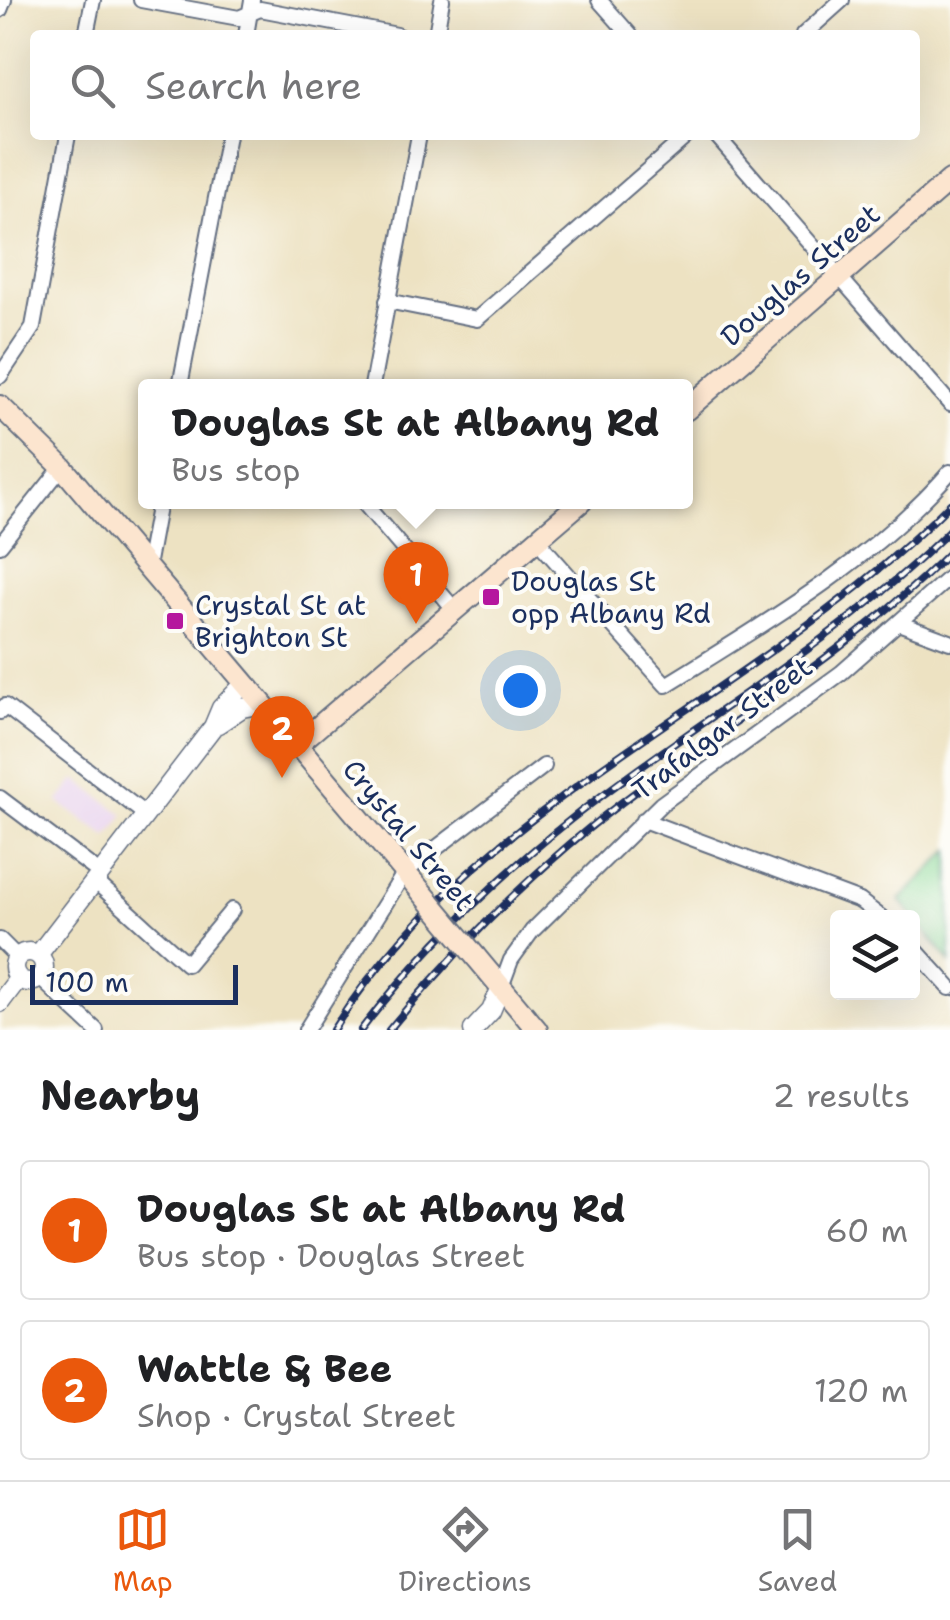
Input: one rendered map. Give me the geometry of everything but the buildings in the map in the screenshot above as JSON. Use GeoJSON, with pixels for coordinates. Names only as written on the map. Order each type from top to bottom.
{"type":"FeatureCollection","features":[{"type":"Feature","properties":{"kind":"main road","name":"Douglas Street"},"geometry":{"type":"LineString","coordinates":[[693,404],[950,180]]}},
{"type":"Feature","properties":{"kind":"main road","name":"Crystal Street"},"geometry":{"type":"LineString","coordinates":[[0,406],[62,467],[537,1030]]}},
{"type":"Feature","properties":{"kind":"main road"},"geometry":{"type":"LineString","coordinates":[[298,744],[573,509]]}},
{"type":"Feature","properties":{"kind":"street"},"geometry":{"type":"LineString","coordinates":[[0,10],[4,0]]}},
{"type":"Feature","properties":{"kind":"street"},"geometry":{"type":"LineString","coordinates":[[87,30],[93,0]]}},
{"type":"Feature","properties":{"kind":"street"},"geometry":{"type":"LineString","coordinates":[[141,0],[240,18],[251,7],[371,30]]}},
{"type":"Feature","properties":{"kind":"street"},"geometry":{"type":"LineString","coordinates":[[437,30],[442,0]]}},
{"type":"Feature","properties":{"kind":"street"},"geometry":{"type":"LineString","coordinates":[[600,0],[626,30]]}},
{"type":"Feature","properties":{"kind":"street"},"geometry":{"type":"LineString","coordinates":[[808,30],[842,0]]}},
{"type":"Feature","properties":{"kind":"street"},"geometry":{"type":"LineString","coordinates":[[0,376],[32,327],[67,140]]}},
{"type":"Feature","properties":{"kind":"street"},"geometry":{"type":"LineString","coordinates":[[181,379],[227,140]]}},
{"type":"Feature","properties":{"kind":"street"},"geometry":{"type":"LineString","coordinates":[[373,379],[418,140]]}},
{"type":"Feature","properties":{"kind":"street"},"geometry":{"type":"LineString","coordinates":[[387,301],[477,319],[682,140]]}},
{"type":"Feature","properties":{"kind":"street"},"geometry":{"type":"LineString","coordinates":[[720,140],[950,404]]}},
{"type":"Feature","properties":{"kind":"street"},"geometry":{"type":"LineString","coordinates":[[0,545],[62,467]]}},
{"type":"Feature","properties":{"kind":"street"},"geometry":{"type":"LineString","coordinates":[[536,540],[666,685],[787,611],[899,523],[950,472]]}},
{"type":"Feature","properties":{"kind":"street"},"geometry":{"type":"LineString","coordinates":[[147,567],[158,509]]}},
{"type":"Feature","properties":{"kind":"street"},"geometry":{"type":"LineString","coordinates":[[369,509],[456,610]]}},
{"type":"Feature","properties":{"kind":"street","name":"Trafalgar Street"},"geometry":{"type":"LineString","coordinates":[[473,1030],[491,1010],[525,938],[643,820],[673,792],[797,707],[901,624],[950,577]]}},
{"type":"Feature","properties":{"kind":"street"},"geometry":{"type":"LineString","coordinates":[[901,624],[950,642]]}},
{"type":"Feature","properties":{"kind":"street"},"geometry":{"type":"LineString","coordinates":[[38,954],[213,727],[222,708],[245,683]]}},
{"type":"Feature","properties":{"kind":"street"},"geometry":{"type":"LineString","coordinates":[[213,727],[234,712],[263,704]]}},
{"type":"Feature","properties":{"kind":"street"},"geometry":{"type":"LineString","coordinates":[[2,709],[146,815]]}},
{"type":"Feature","properties":{"kind":"street"},"geometry":{"type":"LineString","coordinates":[[306,1030],[380,906],[544,766]]}},
{"type":"Feature","properties":{"kind":"street"},"geometry":{"type":"LineString","coordinates":[[0,798],[98,877],[187,964],[232,910]]}},
{"type":"Feature","properties":{"kind":"street"},"geometry":{"type":"LineString","coordinates":[[643,820],[860,901],[872,910]]}},
{"type":"Feature","properties":{"kind":"street"},"geometry":{"type":"LineString","coordinates":[[0,940],[17,957]]}},
{"type":"Feature","properties":{"kind":"street"},"geometry":{"type":"LineString","coordinates":[[29,952],[38,954],[44,966],[40,978],[32,983],[18,978],[13,966],[17,957],[29,952]]}},
{"type":"Feature","properties":{"kind":"street"},"geometry":{"type":"LineString","coordinates":[[920,955],[950,988]]}},
{"type":"Feature","properties":{"kind":"street"},"geometry":{"type":"LineString","coordinates":[[0,1003],[18,978]]}},
{"type":"Feature","properties":{"kind":"street"},"geometry":{"type":"LineString","coordinates":[[40,978],[96,1030]]}},
{"type":"Feature","properties":{"kind":"shaded area"},"geometry":{"type":"Polygon","coordinates":[[[76,779],[124,815],[108,837],[58,802],[76,779]]]}},
{"type":"Feature","properties":{"kind":"green space"},"geometry":{"type":"Polygon","coordinates":[[[950,850],[950,962],[920,925],[920,910],[908,910],[900,900],[950,850]]]}},
{"type":"Feature","properties":{"kind":"railway"},"geometry":{"type":"LineString","coordinates":[[333,1030],[395,947],[466,875],[544,811],[794,635],[875,573],[950,504]]}},
{"type":"Feature","properties":{"kind":"railway"},"geometry":{"type":"LineString","coordinates":[[361,1030],[433,946],[542,843],[618,784],[813,646],[950,530]]}},
{"type":"Feature","properties":{"kind":"railway"},"geometry":{"type":"LineString","coordinates":[[389,1030],[477,932],[572,842],[839,647],[950,552]]}},
{"type":"Feature","properties":{"kind":"place","name":"Douglas St opp Albany Rd"},"geometry":{"type":"Point","coordinates":[491,597]}},
{"type":"Feature","properties":{"kind":"place","name":"Crystal St at Brighton St"},"geometry":{"type":"Point","coordinates":[175,621]}},
{"type":"Feature","properties":{"kind":"place","name":"Douglas St at Albany Rd"},"geometry":{"type":"Point","coordinates":[416,624]}},
{"type":"Feature","properties":{"kind":"place","name":"Wattle & Bee"},"geometry":{"type":"Point","coordinates":[282,778]}}]}
